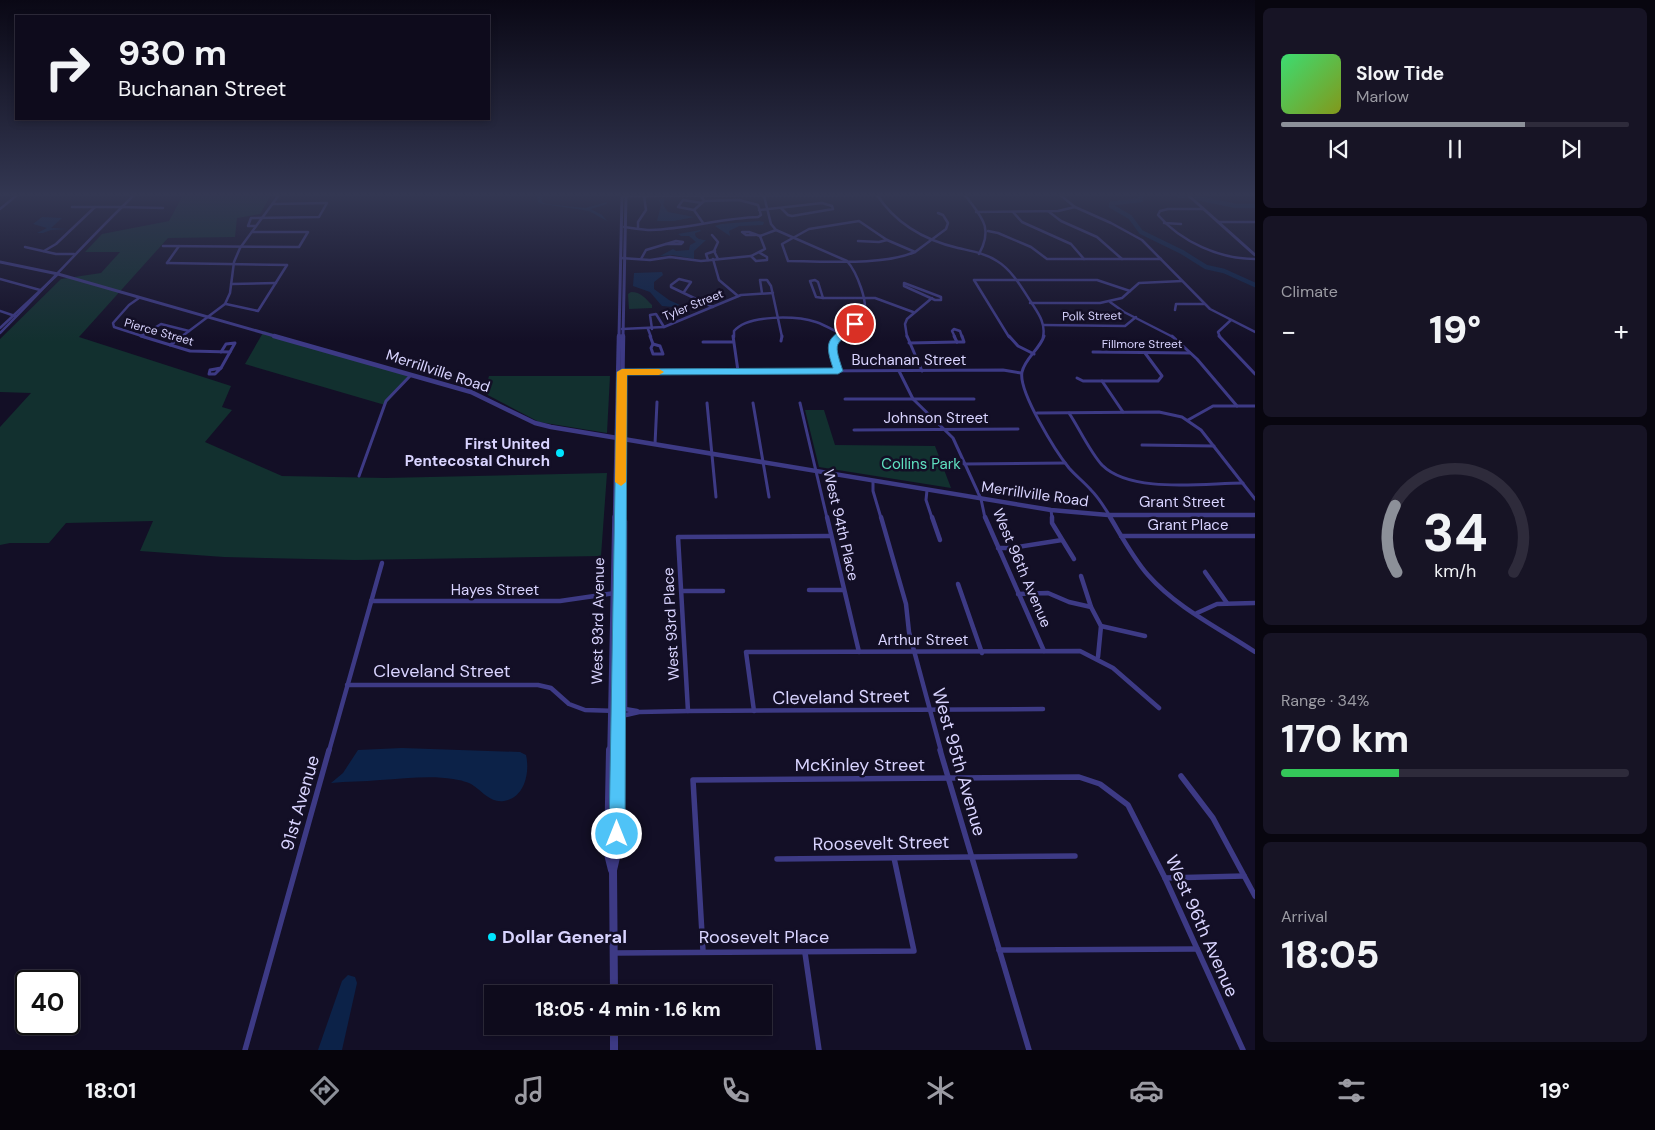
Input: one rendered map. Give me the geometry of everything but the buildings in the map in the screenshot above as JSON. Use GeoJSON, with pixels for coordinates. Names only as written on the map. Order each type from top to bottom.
{"type":"FeatureCollection","features":[{"type":"Feature","properties":{"kind":"street"},"geometry":{"type":"LineString","coordinates":[[44,252],[56,244]]}},
{"type":"Feature","properties":{"kind":"street"},"geometry":{"type":"LineString","coordinates":[[0,333],[40,291],[58,276],[74,254],[84,244]]}},
{"type":"Feature","properties":{"kind":"street"},"geometry":{"type":"LineString","coordinates":[[170,345],[225,304],[230,295],[234,265],[244,244]]}},
{"type":"Feature","properties":{"kind":"street"},"geometry":{"type":"LineString","coordinates":[[163,246],[299,248],[301,244]]}},
{"type":"Feature","properties":{"kind":"street","name":"West 93rd Avenue"},"geometry":{"type":"LineString","coordinates":[[614,985],[613,870],[617,853],[619,593],[617,519],[618,438],[623,244]]}},
{"type":"Feature","properties":{"kind":"street"},"geometry":{"type":"LineString","coordinates":[[639,259],[646,250],[666,244],[680,244]]}},
{"type":"Feature","properties":{"kind":"street"},"geometry":{"type":"LineString","coordinates":[[708,260],[706,254],[714,250],[717,244]]}},
{"type":"Feature","properties":{"kind":"street"},"geometry":{"type":"LineString","coordinates":[[623,258],[670,257],[693,261],[713,260],[760,253],[765,249],[763,244]]}},
{"type":"Feature","properties":{"kind":"street"},"geometry":{"type":"LineString","coordinates":[[782,244],[788,261],[847,261],[896,259],[915,252],[926,244]]}},
{"type":"Feature","properties":{"kind":"street"},"geometry":{"type":"LineString","coordinates":[[808,244],[847,261],[852,267],[865,298],[867,309],[863,317],[834,342],[832,349],[838,371]]}},
{"type":"Feature","properties":{"kind":"street"},"geometry":{"type":"LineString","coordinates":[[896,244],[915,252]]}},
{"type":"Feature","properties":{"kind":"street"},"geometry":{"type":"LineString","coordinates":[[945,244],[979,254],[1005,266],[1044,325],[1044,341],[1026,362],[1021,373],[1023,388],[1065,463],[1096,495],[1137,562],[1168,594],[1255,652]]}},
{"type":"Feature","properties":{"kind":"street"},"geometry":{"type":"LineString","coordinates":[[979,254],[985,244]]}},
{"type":"Feature","properties":{"kind":"street"},"geometry":{"type":"LineString","coordinates":[[1024,244],[1047,259],[1161,259]]}},
{"type":"Feature","properties":{"kind":"street"},"geometry":{"type":"LineString","coordinates":[[1071,244],[1084,259]]}},
{"type":"Feature","properties":{"kind":"street"},"geometry":{"type":"LineString","coordinates":[[1107,244],[1122,259]]}},
{"type":"Feature","properties":{"kind":"street"},"geometry":{"type":"LineString","coordinates":[[1146,244],[1204,304],[1215,312],[1255,332]]}},
{"type":"Feature","properties":{"kind":"street"},"geometry":{"type":"LineString","coordinates":[[1198,244],[1215,253],[1236,259],[1255,259]]}},
{"type":"Feature","properties":{"kind":"street"},"geometry":{"type":"LineString","coordinates":[[1243,244],[1255,255]]}},
{"type":"Feature","properties":{"kind":"street"},"geometry":{"type":"LineString","coordinates":[[179,246],[167,263],[287,265],[258,311],[225,304]]}},
{"type":"Feature","properties":{"kind":"street"},"geometry":{"type":"LineString","coordinates":[[25,247],[44,252],[74,254]]}},
{"type":"Feature","properties":{"kind":"street"},"geometry":{"type":"LineString","coordinates":[[714,250],[718,259]]}},
{"type":"Feature","properties":{"kind":"street"},"geometry":{"type":"LineString","coordinates":[[749,256],[756,262],[767,260],[767,257],[760,253]]}},
{"type":"Feature","properties":{"kind":"street"},"geometry":{"type":"LineString","coordinates":[[713,260],[718,280],[738,296]]}},
{"type":"Feature","properties":{"kind":"street","name":"Merrillville Road"},"geometry":{"type":"LineString","coordinates":[[0,262],[58,274],[139,298],[211,316],[471,392],[542,425],[981,499],[1051,510],[1108,515]]}},
{"type":"Feature","properties":{"kind":"street"},"geometry":{"type":"LineString","coordinates":[[0,278],[40,291]]}},
{"type":"Feature","properties":{"kind":"street"},"geometry":{"type":"LineString","coordinates":[[684,292],[691,282],[679,279],[671,285],[671,287],[713,307]]}},
{"type":"Feature","properties":{"kind":"street"},"geometry":{"type":"LineString","coordinates":[[762,293],[760,282],[763,279],[770,282],[782,336],[781,341]]}},
{"type":"Feature","properties":{"kind":"street"},"geometry":{"type":"LineString","coordinates":[[823,298],[818,282],[815,280],[810,281],[814,296],[823,298],[865,298],[886,301],[913,312]]}},
{"type":"Feature","properties":{"kind":"street"},"geometry":{"type":"LineString","coordinates":[[1034,354],[1018,346],[1010,338],[974,280],[1097,280],[1130,291]]}},
{"type":"Feature","properties":{"kind":"street"},"geometry":{"type":"LineString","coordinates":[[1030,303],[1110,302],[1122,298],[1139,283],[1182,281]]}},
{"type":"Feature","properties":{"kind":"street"},"geometry":{"type":"LineString","coordinates":[[908,283],[942,298],[938,300],[932,298],[905,287],[903,284],[908,283]]}},
{"type":"Feature","properties":{"kind":"street"},"geometry":{"type":"LineString","coordinates":[[231,284],[276,284]]}},
{"type":"Feature","properties":{"kind":"street","name":"Tyler Street"},"geometry":{"type":"LineString","coordinates":[[621,329],[664,327],[738,296],[773,293]]}},
{"type":"Feature","properties":{"kind":"street","name":"Pierce Street"},"geometry":{"type":"LineString","coordinates":[[139,298],[123,311],[113,326],[195,352],[230,352]]}},
{"type":"Feature","properties":{"kind":"street"},"geometry":{"type":"LineString","coordinates":[[922,371],[909,343],[904,325],[907,318],[913,312],[932,298]]}},
{"type":"Feature","properties":{"kind":"street"},"geometry":{"type":"LineString","coordinates":[[1110,302],[1118,309],[1172,336],[1190,353],[1236,406]]}},
{"type":"Feature","properties":{"kind":"street"},"geometry":{"type":"LineString","coordinates":[[1174,310],[1176,304],[1204,304]]}},
{"type":"Feature","properties":{"kind":"street"},"geometry":{"type":"LineString","coordinates":[[0,312],[15,316]]}},
{"type":"Feature","properties":{"kind":"street"},"geometry":{"type":"LineString","coordinates":[[653,344],[660,346],[663,354],[653,354],[651,348],[653,344],[650,315],[656,314],[664,327]]}},
{"type":"Feature","properties":{"kind":"street"},"geometry":{"type":"LineString","coordinates":[[0,328],[15,316]]}},
{"type":"Feature","properties":{"kind":"street","name":"Polk Street"},"geometry":{"type":"LineString","coordinates":[[1044,325],[1125,326],[1136,317]]}},
{"type":"Feature","properties":{"kind":"street"},"geometry":{"type":"LineString","coordinates":[[1231,320],[1218,332],[1219,336],[1255,374]]}},
{"type":"Feature","properties":{"kind":"street"},"geometry":{"type":"LineString","coordinates":[[738,371],[733,333],[737,327],[746,321],[813,321],[841,334]]}},
{"type":"Feature","properties":{"kind":"street"},"geometry":{"type":"LineString","coordinates":[[141,336],[161,324],[189,331]]}},
{"type":"Feature","properties":{"kind":"street"},"geometry":{"type":"LineString","coordinates":[[909,343],[958,342],[965,341],[960,331],[953,329],[952,331],[958,342]]}},
{"type":"Feature","properties":{"kind":"street"},"geometry":{"type":"LineString","coordinates":[[703,342],[733,342]]}},
{"type":"Feature","properties":{"kind":"street"},"geometry":{"type":"LineString","coordinates":[[221,352],[226,344],[235,344],[221,368]]}},
{"type":"Feature","properties":{"kind":"street","name":"Fillmore Street"},"geometry":{"type":"LineString","coordinates":[[1093,352],[1190,353]]}},
{"type":"Feature","properties":{"kind":"street"},"geometry":{"type":"LineString","coordinates":[[1077,378],[1083,381],[1158,380],[1162,376],[1160,371],[1145,353]]}},
{"type":"Feature","properties":{"kind":"street","name":"Buchanan Street"},"geometry":{"type":"LineString","coordinates":[[620,372],[1003,370],[1021,373]]}},
{"type":"Feature","properties":{"kind":"street","name":"West 96th Avenue"},"geometry":{"type":"LineString","coordinates":[[899,371],[907,390],[914,399],[947,430],[981,499],[985,518],[1044,651]]}},
{"type":"Feature","properties":{"kind":"street"},"geometry":{"type":"LineString","coordinates":[[359,476],[386,401],[411,375]]}},
{"type":"Feature","properties":{"kind":"street"},"geometry":{"type":"LineString","coordinates":[[1102,381],[1123,412]]}},
{"type":"Feature","properties":{"kind":"street"},"geometry":{"type":"LineString","coordinates":[[845,399],[974,399]]}},
{"type":"Feature","properties":{"kind":"street"},"geometry":{"type":"LineString","coordinates":[[655,444],[657,402]]}},
{"type":"Feature","properties":{"kind":"street"},"geometry":{"type":"LineString","coordinates":[[707,403],[716,497]]}},
{"type":"Feature","properties":{"kind":"street"},"geometry":{"type":"LineString","coordinates":[[753,403],[769,497]]}},
{"type":"Feature","properties":{"kind":"street","name":"West 94th Place"},"geometry":{"type":"LineString","coordinates":[[800,403],[859,652]]}},
{"type":"Feature","properties":{"kind":"street"},"geometry":{"type":"LineString","coordinates":[[1188,420],[1202,410],[1213,406],[1255,406]]}},
{"type":"Feature","properties":{"kind":"street"},"geometry":{"type":"LineString","coordinates":[[1069,412],[1101,464],[1118,477],[1135,483],[1146,484],[1243,483]]}},
{"type":"Feature","properties":{"kind":"street"},"geometry":{"type":"LineString","coordinates":[[1037,413],[1167,413],[1188,420],[1201,430],[1255,499]]}},
{"type":"Feature","properties":{"kind":"street","name":"Johnson Street"},"geometry":{"type":"LineString","coordinates":[[854,430],[1018,429]]}},
{"type":"Feature","properties":{"kind":"street"},"geometry":{"type":"LineString","coordinates":[[1142,445],[1214,446]]}},
{"type":"Feature","properties":{"kind":"street"},"geometry":{"type":"LineString","coordinates":[[964,464],[1065,463]]}},
{"type":"Feature","properties":{"kind":"street","name":"West 95th Avenue"},"geometry":{"type":"LineString","coordinates":[[873,480],[873,491],[906,604],[908,632],[931,710],[948,778],[1029,1050]]}},
{"type":"Feature","properties":{"kind":"street"},"geometry":{"type":"LineString","coordinates":[[927,490],[926,500],[940,540]]}},
{"type":"Feature","properties":{"kind":"street"},"geometry":{"type":"LineString","coordinates":[[1051,510],[1052,522],[1074,559]]}},
{"type":"Feature","properties":{"kind":"street","name":"Grant Street"},"geometry":{"type":"LineString","coordinates":[[1108,515],[1255,515]]}},
{"type":"Feature","properties":{"kind":"street"},"geometry":{"type":"LineString","coordinates":[[617,519],[626,521],[625,709],[618,712]]}},
{"type":"Feature","properties":{"kind":"street","name":"West 93rd Avenue"},"geometry":{"type":"LineString","coordinates":[[613,870],[608,854],[612,594],[617,519]]}},
{"type":"Feature","properties":{"kind":"street","name":"West 93rd Place"},"geometry":{"type":"LineString","coordinates":[[688,711],[678,537],[830,536]]}},
{"type":"Feature","properties":{"kind":"street","name":"Grant Place"},"geometry":{"type":"LineString","coordinates":[[1121,536],[1255,536]]}},
{"type":"Feature","properties":{"kind":"street"},"geometry":{"type":"LineString","coordinates":[[998,548],[1011,548],[1062,540]]}},
{"type":"Feature","properties":{"kind":"street","name":"91st Avenue"},"geometry":{"type":"LineString","coordinates":[[245,1050],[382,562]]}},
{"type":"Feature","properties":{"kind":"street"},"geometry":{"type":"LineString","coordinates":[[1205,572],[1226,603]]}},
{"type":"Feature","properties":{"kind":"street"},"geometry":{"type":"LineString","coordinates":[[1081,576],[1091,607],[1102,626],[1098,657],[1111,664],[1159,708]]}},
{"type":"Feature","properties":{"kind":"street"},"geometry":{"type":"LineString","coordinates":[[958,584],[982,652]]}},
{"type":"Feature","properties":{"kind":"street"},"geometry":{"type":"LineString","coordinates":[[809,590],[843,590]]}},
{"type":"Feature","properties":{"kind":"street"},"geometry":{"type":"LineString","coordinates":[[682,591],[723,591]]}},
{"type":"Feature","properties":{"kind":"street","name":"Hayes Street"},"geometry":{"type":"LineString","coordinates":[[371,601],[560,601],[619,593]]}},
{"type":"Feature","properties":{"kind":"street"},"geometry":{"type":"LineString","coordinates":[[1018,594],[1048,593],[1069,602],[1091,607]]}},
{"type":"Feature","properties":{"kind":"street"},"geometry":{"type":"LineString","coordinates":[[1198,613],[1205,606],[1226,603],[1255,603]]}},
{"type":"Feature","properties":{"kind":"street"},"geometry":{"type":"LineString","coordinates":[[1102,626],[1145,636]]}},
{"type":"Feature","properties":{"kind":"street","name":"Arthur Street"},"geometry":{"type":"LineString","coordinates":[[754,711],[746,652],[1080,651],[1098,657]]}},
{"type":"Feature","properties":{"kind":"street","name":"Cleveland Street"},"geometry":{"type":"LineString","coordinates":[[348,685],[538,685],[551,688],[569,704],[577,708],[626,714],[688,711],[1043,709]]}},
{"type":"Feature","properties":{"kind":"street","name":"Cleveland Street"},"geometry":{"type":"LineString","coordinates":[[625,709],[639,712]]}},
{"type":"Feature","properties":{"kind":"street"},"geometry":{"type":"LineString","coordinates":[[1182,776],[1208,809],[1255,896]]}},
{"type":"Feature","properties":{"kind":"street","name":"McKinley Street"},"geometry":{"type":"LineString","coordinates":[[704,952],[693,780],[1079,777],[1100,784],[1113,792]]}},
{"type":"Feature","properties":{"kind":"street","name":"West 96th Avenue"},"geometry":{"type":"LineString","coordinates":[[1113,792],[1128,805],[1140,826],[1243,1050]]}},
{"type":"Feature","properties":{"kind":"street","name":"Roosevelt Street"},"geometry":{"type":"LineString","coordinates":[[777,860],[1075,856]]}},
{"type":"Feature","properties":{"kind":"street","name":"Roosevelt Place"},"geometry":{"type":"LineString","coordinates":[[614,953],[914,951],[894,858]]}},
{"type":"Feature","properties":{"kind":"street"},"geometry":{"type":"LineString","coordinates":[[1165,878],[1244,876]]}},
{"type":"Feature","properties":{"kind":"street"},"geometry":{"type":"LineString","coordinates":[[1000,950],[1197,949]]}},
{"type":"Feature","properties":{"kind":"street"},"geometry":{"type":"LineString","coordinates":[[805,953],[819,1050]]}},
{"type":"Feature","properties":{"kind":"street"},"geometry":{"type":"LineString","coordinates":[[614,1035],[614,1050]]}},
{"type":"Feature","properties":{"kind":"green space"},"geometry":{"type":"Polygon","coordinates":[[[93,244],[163,244],[79,337],[231,386],[222,407],[232,410],[205,442],[282,476],[385,478],[607,473],[601,556],[355,560],[224,557],[140,551],[153,521],[66,523],[49,543],[10,543],[0,545],[0,427],[31,393],[0,392],[0,339],[61,279],[101,273],[120,252],[85,252],[93,244]]]}},
{"type":"Feature","properties":{"kind":"green space"},"geometry":{"type":"Polygon","coordinates":[[[631,292],[643,296],[652,305],[652,308],[629,309],[628,294],[631,292]]]}},
{"type":"Feature","properties":{"kind":"green space"},"geometry":{"type":"Polygon","coordinates":[[[264,331],[411,375],[385,405],[245,364],[264,331]]]}},
{"type":"Feature","properties":{"kind":"green space"},"geometry":{"type":"Polygon","coordinates":[[[489,376],[610,376],[607,433],[539,422],[484,393],[489,376]]]}},
{"type":"Feature","properties":{"kind":"green space","name":"Collins Park"},"geometry":{"type":"Polygon","coordinates":[[[805,410],[824,410],[835,445],[935,446],[951,488],[819,467],[805,410]]]}},
{"type":"Feature","properties":{"kind":"water"},"geometry":{"type":"Polygon","coordinates":[[[702,244],[694,251],[694,259],[673,255],[660,256],[673,249],[676,251],[689,250],[690,245],[702,244]]]}},
{"type":"Feature","properties":{"kind":"water"},"geometry":{"type":"Polygon","coordinates":[[[662,272],[663,275],[654,282],[654,289],[669,300],[680,305],[673,307],[662,306],[650,292],[633,286],[634,273],[662,272]]]}},
{"type":"Feature","properties":{"kind":"water"},"geometry":{"type":"Polygon","coordinates":[[[402,748],[520,752],[526,755],[526,776],[517,795],[504,801],[488,797],[470,783],[435,777],[331,783],[343,773],[358,750],[402,748]]]}},
{"type":"Feature","properties":{"kind":"water"},"geometry":{"type":"Polygon","coordinates":[[[348,975],[355,977],[357,983],[342,1050],[318,1050],[342,981],[348,975]]]}},
{"type":"Feature","properties":{"kind":"waterway"},"geometry":{"type":"LineString","coordinates":[[1166,244],[1206,267],[1224,271],[1255,285]]}},
{"type":"Feature","properties":{"kind":"slow traffic"},"geometry":{"type":"LineString","coordinates":[[621,482],[622,372],[659,372]]}},
{"type":"Feature","properties":{"kind":"place","name":"First United Pentecostal Church"},"geometry":{"type":"Point","coordinates":[560,453]}},
{"type":"Feature","properties":{"kind":"place","name":"Dollar General"},"geometry":{"type":"Point","coordinates":[492,937]}},
{"type":"Feature","properties":{"kind":"route"},"geometry":{"type":"LineString","coordinates":[[617,834],[622,372],[838,371],[832,353],[832,345],[836,338],[855,324]]}}]}
